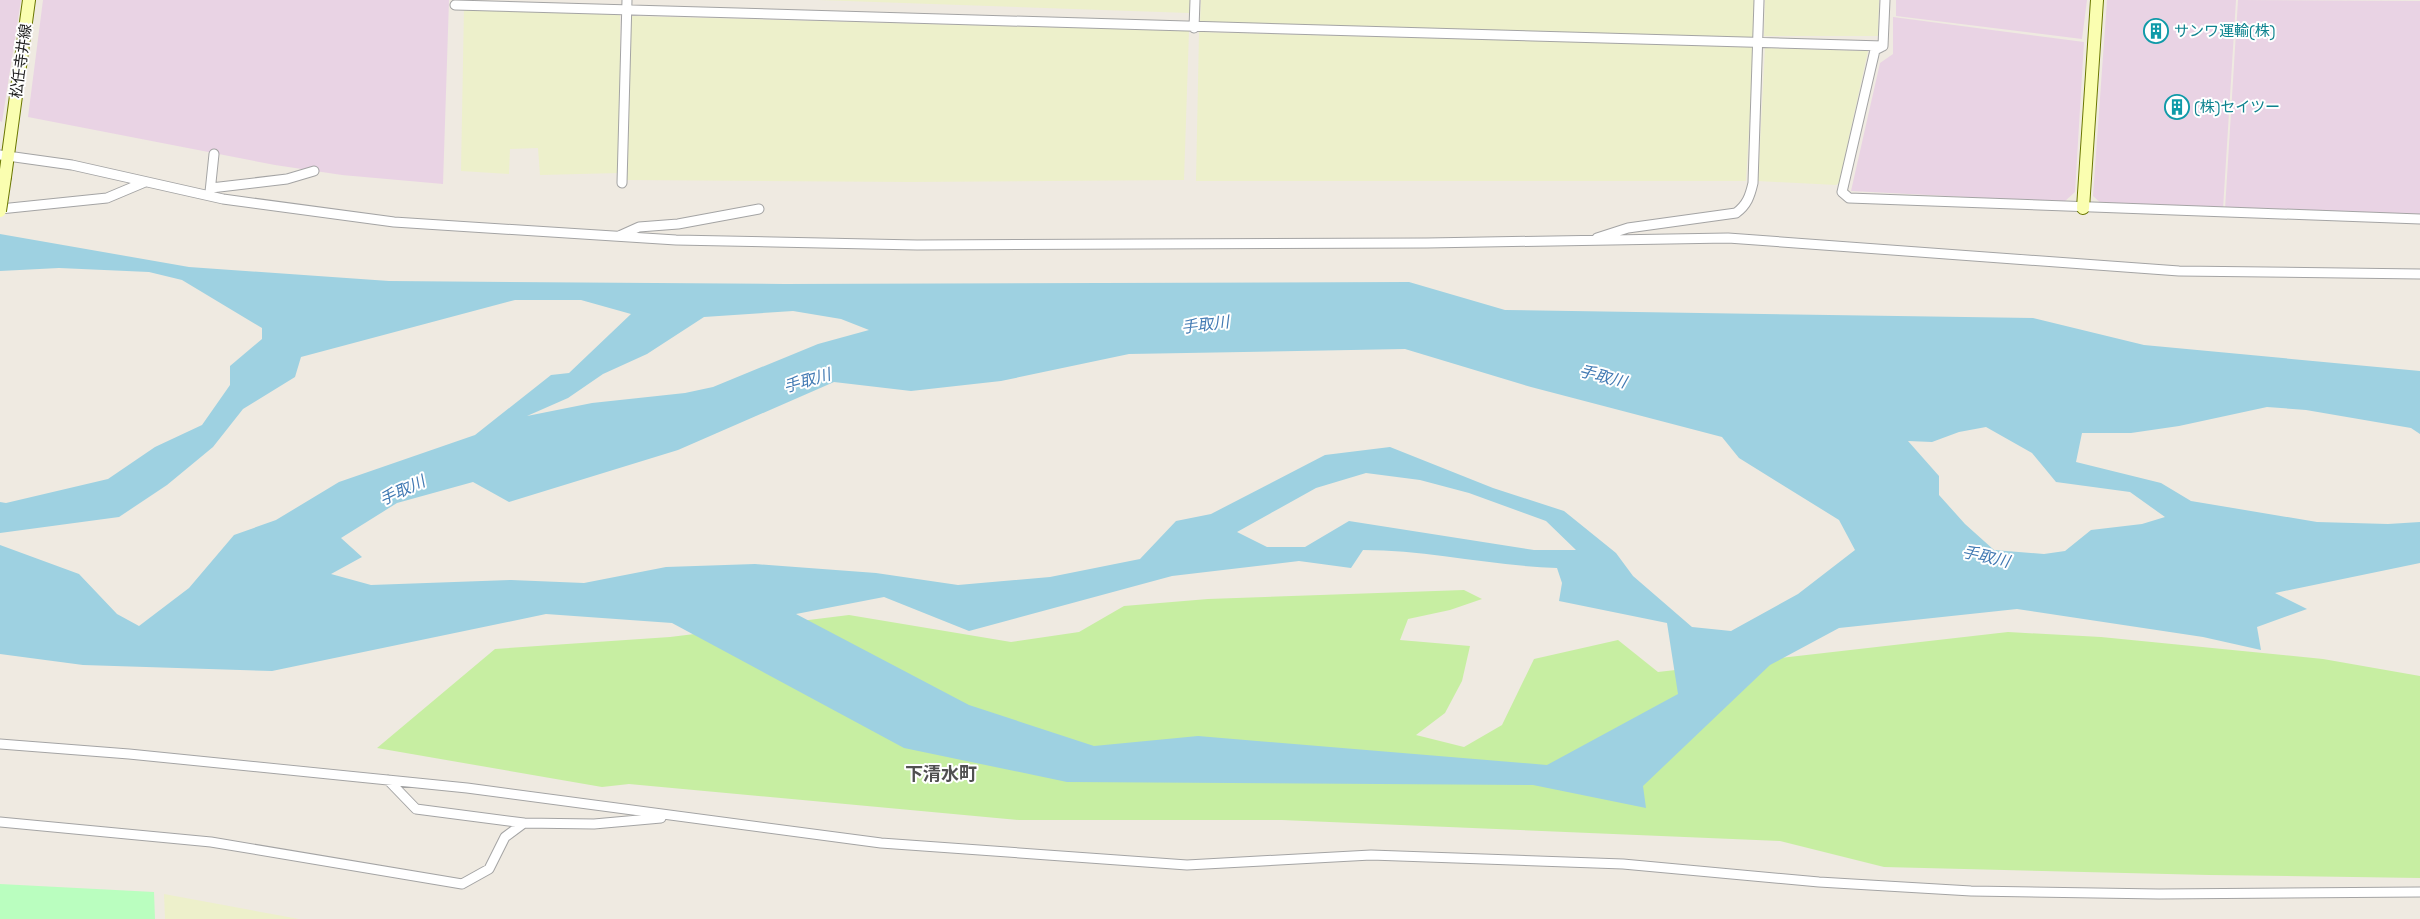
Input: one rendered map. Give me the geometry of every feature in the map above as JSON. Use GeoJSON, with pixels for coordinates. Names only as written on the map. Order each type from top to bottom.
{"type":"FeatureCollection","features":[{"type":"Feature","properties":{"kind":"main road","name":"松任寺井線"},"geometry":{"type":"LineString","coordinates":[[0,210],[5,177],[4,156],[29,0]]}},
{"type":"Feature","properties":{"kind":"main road"},"geometry":{"type":"LineString","coordinates":[[2083,208],[2096,0]]}},
{"type":"Feature","properties":{"kind":"street"},"geometry":{"type":"LineString","coordinates":[[1194,28],[1195,0]]}},
{"type":"Feature","properties":{"kind":"street"},"geometry":{"type":"LineString","coordinates":[[1595,239],[1608,233],[1628,228],[1736,214],[1750,198],[1753,183],[1759,0]]}},
{"type":"Feature","properties":{"kind":"street"},"geometry":{"type":"LineString","coordinates":[[1883,46],[1885,0]]}},
{"type":"Feature","properties":{"kind":"street"},"geometry":{"type":"LineString","coordinates":[[455,5],[627,5],[1194,28],[1883,46]]}},
{"type":"Feature","properties":{"kind":"street"},"geometry":{"type":"LineString","coordinates":[[622,183],[627,5]]}},
{"type":"Feature","properties":{"kind":"street"},"geometry":{"type":"LineString","coordinates":[[1883,46],[1875,50],[1842,190],[1849,198],[2420,219]]}},
{"type":"Feature","properties":{"kind":"street"},"geometry":{"type":"LineString","coordinates":[[210,191],[214,154]]}},
{"type":"Feature","properties":{"kind":"street"},"geometry":{"type":"LineString","coordinates":[[4,156],[72,165],[145,182],[394,222],[676,240],[917,245],[1427,243],[1728,238],[2179,271],[2420,274]]}},
{"type":"Feature","properties":{"kind":"street"},"geometry":{"type":"LineString","coordinates":[[210,191],[287,180],[314,171]]}},
{"type":"Feature","properties":{"kind":"street"},"geometry":{"type":"LineString","coordinates":[[0,210],[107,198],[145,182]]}},
{"type":"Feature","properties":{"kind":"street"},"geometry":{"type":"LineString","coordinates":[[619,236],[639,226],[678,224],[759,208]]}},
{"type":"Feature","properties":{"kind":"street"},"geometry":{"type":"LineString","coordinates":[[0,744],[129,754],[467,788],[881,843],[1186,865],[1371,855],[1622,864],[1820,882],[1970,891],[2159,894],[2420,892]]}},
{"type":"Feature","properties":{"kind":"street"},"geometry":{"type":"LineString","coordinates":[[388,780],[416,809],[524,823],[594,824],[679,817]]}},
{"type":"Feature","properties":{"kind":"street"},"geometry":{"type":"LineString","coordinates":[[0,822],[211,842],[462,884],[489,869],[504,837],[524,823]]}},
{"type":"Feature","properties":{"kind":"shaded area"},"geometry":{"type":"Polygon","coordinates":[[[0,0],[21,0],[2,122],[0,121],[0,0]]]}},
{"type":"Feature","properties":{"kind":"shaded area"},"geometry":{"type":"Polygon","coordinates":[[[43,0],[449,0],[443,184],[342,175],[275,165],[28,117],[43,0]]]}},
{"type":"Feature","properties":{"kind":"shaded area"},"geometry":{"type":"Polygon","coordinates":[[[1896,0],[2087,0],[2082,39],[1896,16],[1896,0]]]}},
{"type":"Feature","properties":{"kind":"shaded area"},"geometry":{"type":"Polygon","coordinates":[[[2107,0],[2236,0],[2223,209],[2103,205],[2093,196],[2107,0]]]}},
{"type":"Feature","properties":{"kind":"shaded area"},"geometry":{"type":"Polygon","coordinates":[[[2238,0],[2420,1],[2420,214],[2225,209],[2238,0]]]}},
{"type":"Feature","properties":{"kind":"shaded area"},"geometry":{"type":"Polygon","coordinates":[[[1893,17],[2084,42],[2075,192],[2064,202],[1851,191],[1880,63],[1893,54],[1893,17]]]}},
{"type":"Feature","properties":{"kind":"green space"},"geometry":{"type":"Polygon","coordinates":[[[818,0],[1190,0],[1189,13],[818,0]]]}},
{"type":"Feature","properties":{"kind":"green space"},"geometry":{"type":"Polygon","coordinates":[[[1201,0],[1756,0],[1755,38],[1200,23],[1201,0]]]}},
{"type":"Feature","properties":{"kind":"green space"},"geometry":{"type":"Polygon","coordinates":[[[1765,0],[1879,0],[1878,36],[1764,36],[1765,0]]]}},
{"type":"Feature","properties":{"kind":"green space"},"geometry":{"type":"Polygon","coordinates":[[[464,6],[620,11],[620,173],[540,175],[538,148],[510,149],[509,174],[461,171],[464,6]]]}},
{"type":"Feature","properties":{"kind":"green space"},"geometry":{"type":"Polygon","coordinates":[[[631,16],[1189,31],[1184,180],[910,182],[627,180],[631,16]]]}},
{"type":"Feature","properties":{"kind":"green space"},"geometry":{"type":"Polygon","coordinates":[[[1199,32],[1754,47],[1746,181],[1196,181],[1199,32]]]}},
{"type":"Feature","properties":{"kind":"green space"},"geometry":{"type":"Polygon","coordinates":[[[1765,48],[1868,51],[1839,183],[1836,185],[1758,181],[1765,48]]]}},
{"type":"Feature","properties":{"kind":"green space"},"geometry":{"type":"Polygon","coordinates":[[[1464,590],[1482,599],[1450,610],[1408,619],[1400,640],[1470,646],[1462,681],[1445,713],[1416,735],[1464,747],[1502,725],[1534,659],[1618,640],[1658,672],[2008,632],[2101,637],[2323,659],[2420,676],[2420,878],[1884,867],[1780,841],[1282,820],[1019,820],[629,784],[602,787],[377,748],[495,649],[670,637],[849,615],[1011,642],[1079,632],[1124,606],[1208,599],[1464,590]]]}},
{"type":"Feature","properties":{"kind":"green space"},"geometry":{"type":"Polygon","coordinates":[[[0,884],[154,892],[155,919],[0,919],[0,884]]]}},
{"type":"Feature","properties":{"kind":"green space"},"geometry":{"type":"Polygon","coordinates":[[[164,894],[299,919],[165,919],[164,894]]]}},
{"type":"Feature","properties":{"kind":"water","name":"手取川"},"geometry":{"type":"Polygon","coordinates":[[[0,234],[189,267],[389,281],[784,284],[1409,282],[1505,310],[2033,318],[2144,345],[2420,371],[2420,434],[2411,428],[2306,410],[2267,407],[2179,426],[2131,433],[2082,433],[2076,462],[2161,483],[2191,501],[2317,522],[2388,524],[2420,522],[2420,563],[2275,593],[2307,609],[2257,627],[2261,650],[2203,637],[2017,609],[1839,628],[1770,665],[1643,786],[1646,808],[1533,785],[1067,782],[904,748],[672,623],[546,614],[272,671],[83,665],[0,654],[0,545],[79,574],[117,614],[139,626],[189,588],[234,535],[276,520],[339,482],[475,435],[551,375],[569,373],[631,314],[581,300],[515,300],[301,357],[295,377],[243,409],[213,447],[167,485],[119,517],[0,533],[0,502],[6,503],[108,479],[155,447],[202,425],[230,385],[230,366],[262,339],[262,328],[182,280],[149,272],[59,268],[0,271],[0,234]],[[793,311],[704,317],[647,354],[603,374],[568,398],[527,416],[592,403],[685,393],[713,387],[818,344],[869,330],[841,319],[793,311]],[[1405,349],[1129,354],[1001,381],[911,391],[834,382],[678,450],[509,502],[473,482],[397,503],[341,538],[362,557],[331,574],[371,585],[511,580],[584,583],[666,567],[755,564],[876,573],[958,585],[1050,577],[1140,559],[1176,521],[1211,514],[1325,455],[1390,447],[1493,488],[1564,511],[1616,553],[1633,576],[1692,627],[1731,631],[1798,594],[1855,550],[1839,520],[1739,458],[1722,437],[1531,387],[1405,349]],[[1986,427],[1959,432],[1932,442],[1908,441],[1939,476],[1939,495],[1965,524],[1994,550],[2044,554],[2065,551],[2091,530],[2142,524],[2165,517],[2130,492],[2056,482],[2032,453],[1986,427]],[[1366,473],[1316,488],[1237,532],[1267,547],[1305,547],[1349,521],[1534,550],[1576,550],[1546,521],[1469,493],[1420,480],[1366,473]],[[1363,550],[1351,568],[1299,561],[1172,576],[969,631],[884,597],[796,614],[969,705],[1094,746],[1198,736],[1547,765],[1678,694],[1667,623],[1559,601],[1562,583],[1557,568],[1412,553],[1363,550]]]}},
{"type":"Feature","properties":{"kind":"place","name":"サンワ運輸(株)"},"geometry":{"type":"Point","coordinates":[2156,31]}},
{"type":"Feature","properties":{"kind":"place","name":"(株)セイツー"},"geometry":{"type":"Point","coordinates":[2177,107]}},
{"type":"Feature","properties":{"kind":"district","name":"下清水町"},"geometry":{"type":"Point","coordinates":[941,774]}}]}
